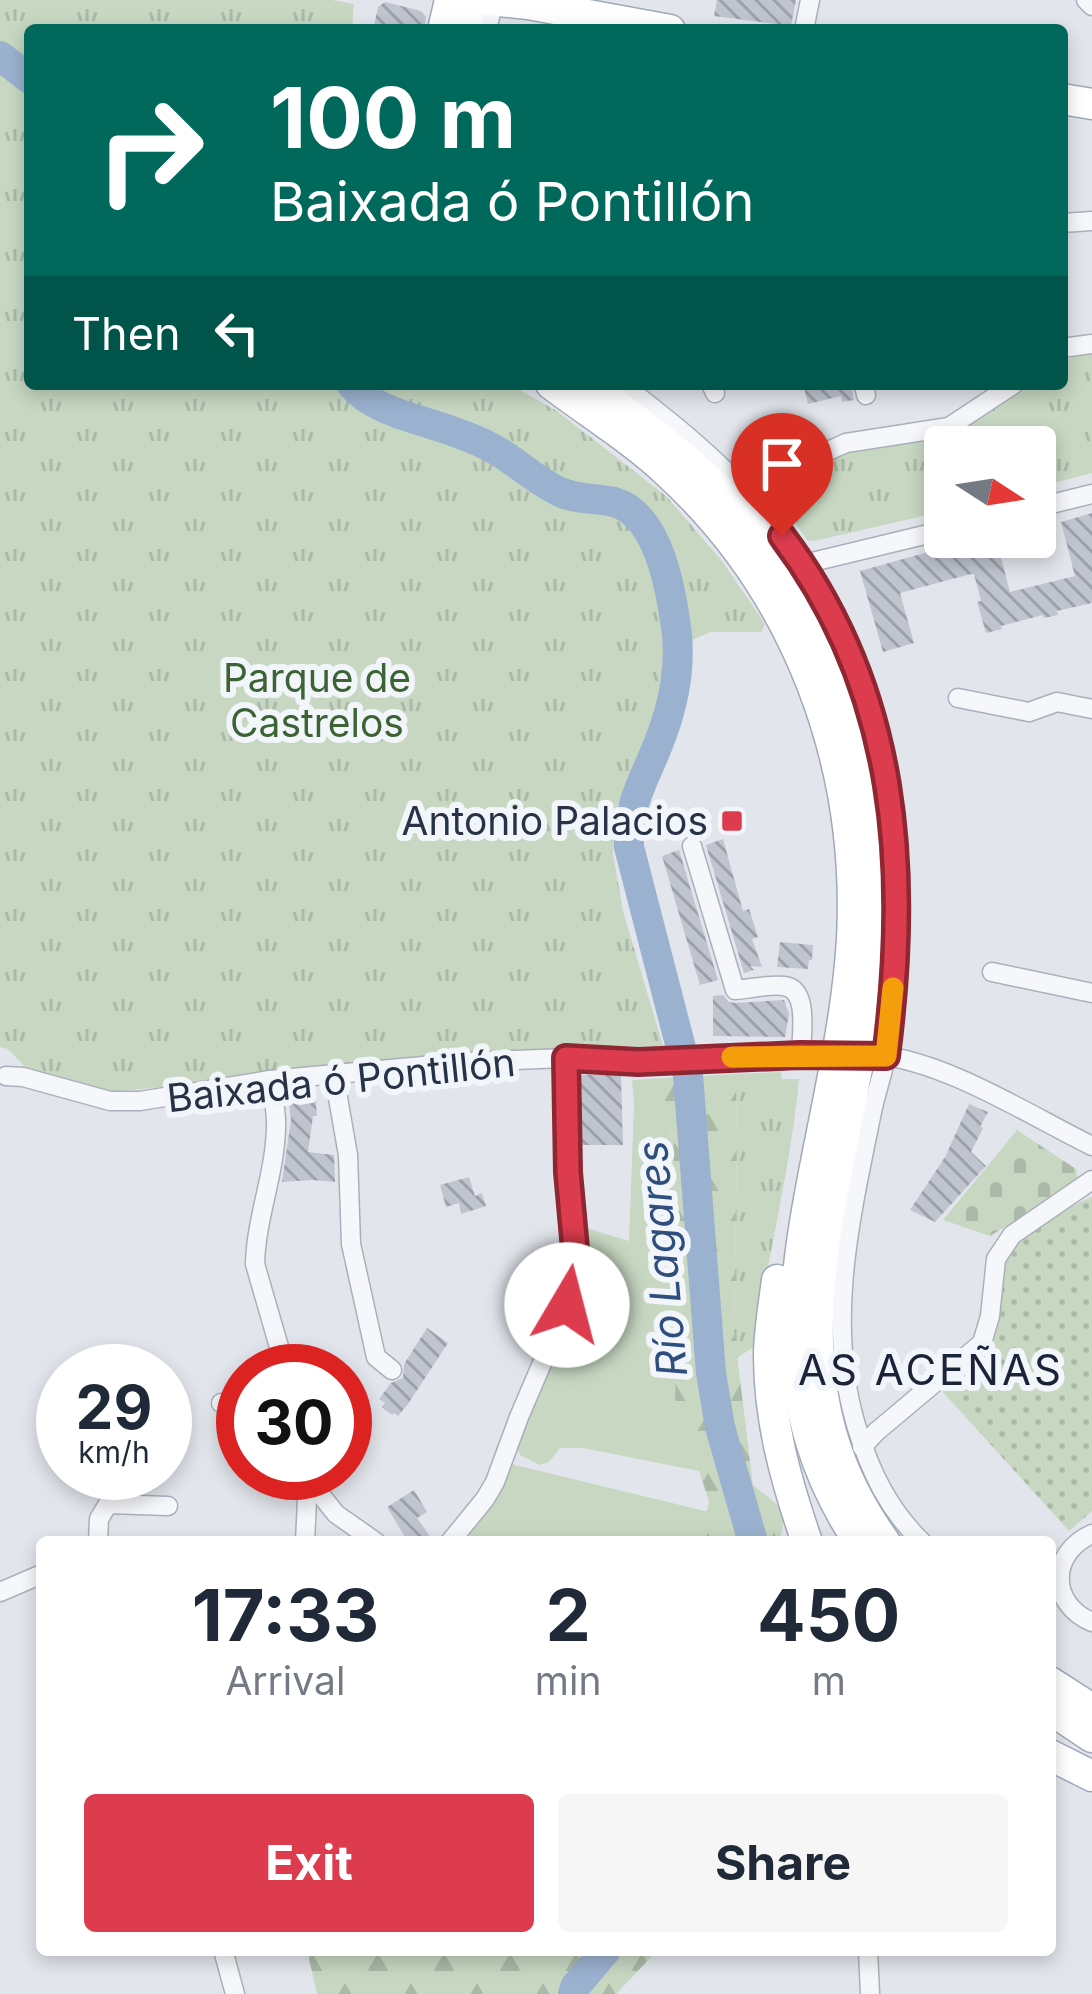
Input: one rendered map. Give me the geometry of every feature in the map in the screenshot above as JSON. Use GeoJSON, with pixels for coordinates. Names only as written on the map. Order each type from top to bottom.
{"type":"FeatureCollection","features":[{"type":"Feature","properties":{"kind":"main road"},"geometry":{"type":"LineString","coordinates":[[491,0],[558,5],[643,24]]}},
{"type":"Feature","properties":{"kind":"main road"},"geometry":{"type":"LineString","coordinates":[[559,390],[665,469],[715,519],[753,570],[814,686],[842,790],[852,897],[847,991],[796,1278],[795,1354],[814,1448],[827,1484],[856,1536]]}},
{"type":"Feature","properties":{"kind":"main road"},"geometry":{"type":"LineString","coordinates":[[596,390],[677,450],[766,548],[824,649],[860,765],[873,853],[874,938],[860,1053],[824,1240],[817,1334],[825,1403],[842,1461],[881,1536]]}},
{"type":"Feature","properties":{"kind":"main road"},"geometry":{"type":"LineString","coordinates":[[805,1536],[773,1419],[769,1354],[777,1281],[796,1195],[820,1143]]}},
{"type":"Feature","properties":{"kind":"main road"},"geometry":{"type":"LineString","coordinates":[[1056,1686],[1092,1709]]}},
{"type":"Feature","properties":{"kind":"main road"},"geometry":{"type":"LineString","coordinates":[[1056,1713],[1092,1737]]}},
{"type":"Feature","properties":{"kind":"main road"},"geometry":{"type":"LineString","coordinates":[[1056,1758],[1092,1776]]}},
{"type":"Feature","properties":{"kind":"street"},"geometry":{"type":"LineString","coordinates":[[630,390],[682,430],[743,489],[804,564],[839,628],[877,733],[890,794],[898,898],[896,972],[842,1274],[839,1322],[849,1402],[862,1447],[879,1487],[916,1536]]}},
{"type":"Feature","properties":{"kind":"street"},"geometry":{"type":"LineString","coordinates":[[743,489],[846,442],[949,427],[1005,390]]}},
{"type":"Feature","properties":{"kind":"street"},"geometry":{"type":"LineString","coordinates":[[1056,503],[1092,494]]}},
{"type":"Feature","properties":{"kind":"street"},"geometry":{"type":"LineString","coordinates":[[804,564],[924,535]]}},
{"type":"Feature","properties":{"kind":"street"},"geometry":{"type":"LineString","coordinates":[[958,698],[1029,712],[1057,702],[1092,709]]}},
{"type":"Feature","properties":{"kind":"street"},"geometry":{"type":"LineString","coordinates":[[692,846],[735,990],[785,986],[796,990],[806,1056]]}},
{"type":"Feature","properties":{"kind":"street"},"geometry":{"type":"LineString","coordinates":[[992,972],[1092,993]]}},
{"type":"Feature","properties":{"kind":"street","name":"Baixada ó Pontillón"},"geometry":{"type":"LineString","coordinates":[[2,1076],[23,1077],[110,1101],[140,1101],[270,1080],[467,1062],[880,1056],[917,1062],[952,1076],[1092,1146]]}},
{"type":"Feature","properties":{"kind":"street"},"geometry":{"type":"LineString","coordinates":[[454,1536],[495,1482],[572,1285],[576,1260],[568,1172],[566,1058]]}},
{"type":"Feature","properties":{"kind":"street"},"geometry":{"type":"LineString","coordinates":[[334,1075],[348,1155],[351,1244],[376,1357],[392,1370]]}},
{"type":"Feature","properties":{"kind":"street"},"geometry":{"type":"LineString","coordinates":[[270,1080],[277,1124],[255,1264],[278,1344]]}},
{"type":"Feature","properties":{"kind":"street"},"geometry":{"type":"LineString","coordinates":[[862,1447],[982,1343],[991,1316],[996,1258],[1012,1235],[1092,1180]]}},
{"type":"Feature","properties":{"kind":"street"},"geometry":{"type":"LineString","coordinates":[[305,1536],[306,1500]]}},
{"type":"Feature","properties":{"kind":"street"},"geometry":{"type":"LineString","coordinates":[[326,1500],[336,1514],[367,1536]]}},
{"type":"Feature","properties":{"kind":"street"},"geometry":{"type":"LineString","coordinates":[[98,1536],[99,1519],[108,1504],[168,1506]]}},
{"type":"Feature","properties":{"kind":"street"},"geometry":{"type":"LineString","coordinates":[[1056,1572],[1073,1544],[1092,1534]]}},
{"type":"Feature","properties":{"kind":"street"},"geometry":{"type":"LineString","coordinates":[[0,1592],[36,1577]]}},
{"type":"Feature","properties":{"kind":"street"},"geometry":{"type":"LineString","coordinates":[[1056,1577],[1070,1609],[1092,1622]]}},
{"type":"Feature","properties":{"kind":"street"},"geometry":{"type":"LineString","coordinates":[[1056,1611],[1070,1609]]}},
{"type":"Feature","properties":{"kind":"street"},"geometry":{"type":"LineString","coordinates":[[225,1956],[235,1994]]}},
{"type":"Feature","properties":{"kind":"street"},"geometry":{"type":"LineString","coordinates":[[868,1956],[870,1994]]}},
{"type":"Feature","properties":{"kind":"green space","name":"Parque de Castrelos"},"geometry":{"type":"Polygon","coordinates":[[[0,0],[332,0],[354,4],[352,24],[24,24],[24,390],[520,390],[557,411],[666,496],[722,561],[765,624],[761,632],[710,632],[668,651],[654,727],[617,807],[613,854],[623,911],[663,1046],[556,1050],[110,1092],[26,1068],[0,1047],[0,0]]]}},
{"type":"Feature","properties":{"kind":"green space"},"geometry":{"type":"Polygon","coordinates":[[[1092,351],[1092,473],[1056,482],[1056,426],[955,426],[1013,390],[1068,390],[1068,359],[1092,351]]]}},
{"type":"Feature","properties":{"kind":"green space"},"geometry":{"type":"Polygon","coordinates":[[[924,436],[924,516],[807,540],[783,497],[789,483],[833,454],[924,436]]]}},
{"type":"Feature","properties":{"kind":"green space"},"geometry":{"type":"Polygon","coordinates":[[[781,1072],[782,1079],[799,1079],[790,1146],[755,1346],[737,1358],[736,1074],[781,1072]]]}},
{"type":"Feature","properties":{"kind":"green space"},"geometry":{"type":"Polygon","coordinates":[[[736,1074],[734,1331],[753,1485],[785,1511],[781,1536],[701,1536],[709,1501],[675,1399],[679,1261],[670,1125],[634,1104],[632,1080],[736,1074]]]}},
{"type":"Feature","properties":{"kind":"green space"},"geometry":{"type":"Polygon","coordinates":[[[634,1104],[670,1125],[679,1261],[675,1399],[699,1471],[583,1448],[560,1448],[540,1465],[520,1455],[516,1442],[556,1350],[579,1226],[629,1241],[634,1104]]]}},
{"type":"Feature","properties":{"kind":"green space"},"geometry":{"type":"Polygon","coordinates":[[[1017,1130],[1076,1169],[1078,1182],[990,1236],[943,1220],[1017,1130]]]}},
{"type":"Feature","properties":{"kind":"green space"},"geometry":{"type":"Polygon","coordinates":[[[1092,1197],[1092,1511],[1069,1531],[941,1390],[989,1346],[1006,1254],[1032,1230],[1092,1197]]]}},
{"type":"Feature","properties":{"kind":"green space"},"geometry":{"type":"Polygon","coordinates":[[[511,1464],[709,1512],[702,1536],[463,1534],[511,1464]]]}},
{"type":"Feature","properties":{"kind":"green space"},"geometry":{"type":"Polygon","coordinates":[[[308,1956],[652,1956],[616,1994],[317,1994],[308,1956]]]}},
{"type":"Feature","properties":{"kind":"building"},"geometry":{"type":"Polygon","coordinates":[[[717,0],[796,0],[791,24],[714,16],[717,0]]]}},
{"type":"Feature","properties":{"kind":"building"},"geometry":{"type":"Polygon","coordinates":[[[385,2],[421,11],[425,24],[374,24],[378,7],[385,2]]]}},
{"type":"Feature","properties":{"kind":"building"},"geometry":{"type":"Polygon","coordinates":[[[804,390],[852,390],[854,400],[842,402],[841,396],[808,404],[804,390]]]}},
{"type":"Feature","properties":{"kind":"building"},"geometry":{"type":"Polygon","coordinates":[[[1092,513],[1092,603],[986,633],[971,574],[900,593],[914,643],[883,652],[860,571],[924,553],[924,558],[1001,558],[1010,592],[1075,576],[1061,522],[1092,513]]]}},
{"type":"Feature","properties":{"kind":"building"},"geometry":{"type":"Polygon","coordinates":[[[723,839],[743,911],[749,909],[758,937],[752,939],[762,967],[750,966],[754,970],[744,973],[706,845],[723,839]]]}},
{"type":"Feature","properties":{"kind":"building"},"geometry":{"type":"Polygon","coordinates":[[[679,850],[718,980],[700,985],[662,856],[679,850]]]}},
{"type":"Feature","properties":{"kind":"building"},"geometry":{"type":"Polygon","coordinates":[[[780,942],[813,945],[808,969],[777,967],[780,942]]]}},
{"type":"Feature","properties":{"kind":"building"},"geometry":{"type":"Polygon","coordinates":[[[723,995],[735,1003],[784,1000],[789,1014],[785,1037],[713,1036],[713,996],[723,995]]]}},
{"type":"Feature","properties":{"kind":"building"},"geometry":{"type":"Polygon","coordinates":[[[579,1075],[621,1075],[623,1145],[581,1145],[579,1075]]]}},
{"type":"Feature","properties":{"kind":"building"},"geometry":{"type":"Polygon","coordinates":[[[315,1093],[317,1116],[313,1116],[308,1152],[334,1155],[335,1182],[282,1182],[291,1120],[288,1095],[315,1093]]]}},
{"type":"Feature","properties":{"kind":"building"},"geometry":{"type":"Polygon","coordinates":[[[969,1104],[988,1112],[971,1152],[986,1166],[935,1222],[910,1210],[945,1157],[969,1104]]]}},
{"type":"Feature","properties":{"kind":"building"},"geometry":{"type":"Polygon","coordinates":[[[469,1177],[475,1196],[482,1193],[486,1206],[461,1214],[459,1203],[446,1207],[440,1185],[469,1177]]]}},
{"type":"Feature","properties":{"kind":"building"},"geometry":{"type":"Polygon","coordinates":[[[427,1328],[448,1343],[408,1404],[398,1416],[392,1415],[379,1399],[391,1383],[403,1378],[404,1364],[427,1328]]]}},
{"type":"Feature","properties":{"kind":"building"},"geometry":{"type":"Polygon","coordinates":[[[414,1490],[427,1512],[417,1518],[430,1536],[404,1536],[387,1507],[414,1490]]]}},
{"type":"Feature","properties":{"kind":"waterway","name":"Río Lagares"},"geometry":{"type":"LineString","coordinates":[[0,56],[24,74]]}},
{"type":"Feature","properties":{"kind":"waterway","name":"Río Lagares"},"geometry":{"type":"LineString","coordinates":[[357,390],[383,407],[487,445],[560,492],[614,502],[630,510],[643,522],[661,558],[675,618],[677,673],[666,722],[635,801],[629,847],[688,1075],[711,1373],[720,1427],[751,1536]]}},
{"type":"Feature","properties":{"kind":"waterway","name":"Río Lagares"},"geometry":{"type":"LineString","coordinates":[[573,1994],[601,1956]]}},
{"type":"Feature","properties":{"kind":"slow traffic"},"geometry":{"type":"LineString","coordinates":[[732,1057],[886,1056],[893,988]]}},
{"type":"Feature","properties":{"kind":"place","name":"Antonio Palacios"},"geometry":{"type":"Point","coordinates":[732,821]}},
{"type":"Feature","properties":{"kind":"district","name":"AS ACEÑAS"},"geometry":{"type":"Point","coordinates":[931,1370]}},
{"type":"Feature","properties":{"kind":"route"},"geometry":{"type":"LineString","coordinates":[[567,1305],[576,1260],[568,1172],[566,1058],[638,1062],[886,1056],[896,972],[898,898],[890,794],[877,733],[839,628],[804,564],[782,536]]}}]}
